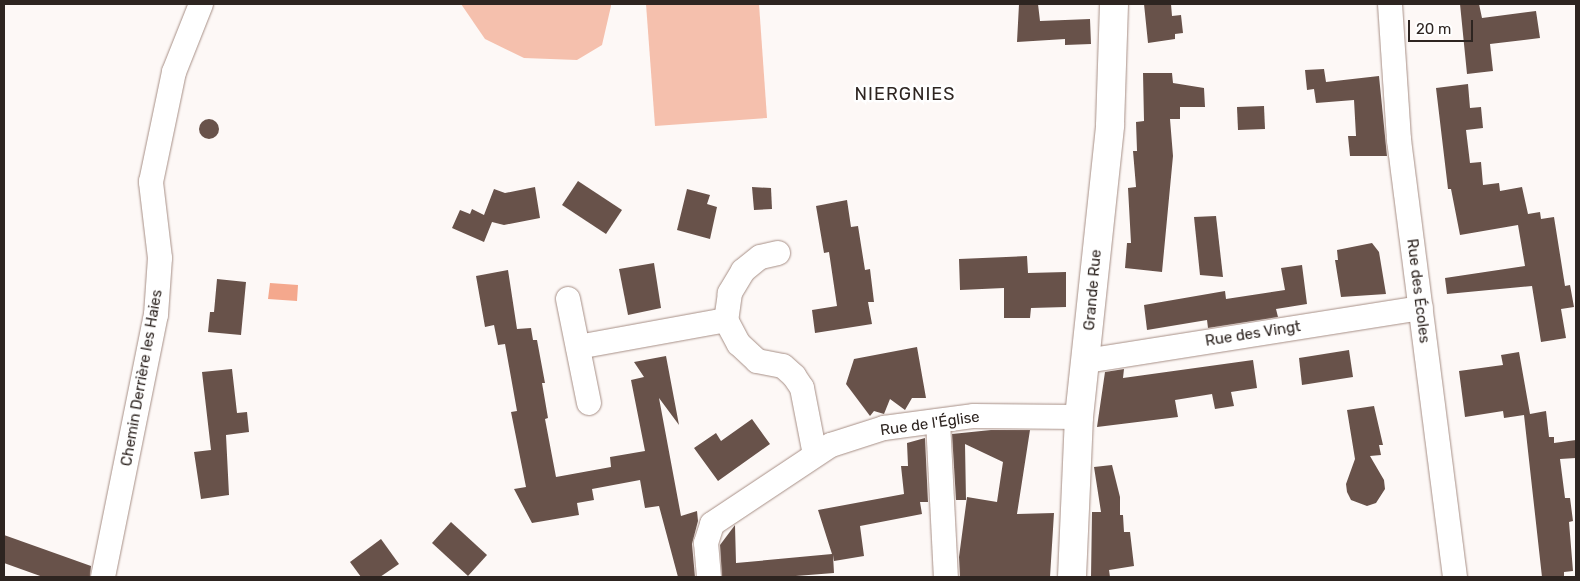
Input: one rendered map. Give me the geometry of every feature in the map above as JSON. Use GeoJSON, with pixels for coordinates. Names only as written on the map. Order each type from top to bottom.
{"type":"FeatureCollection","features":[{"type":"Feature","properties":{"kind":"street","name":"Chemin Derrière les Haies"},"geometry":{"type":"LineString","coordinates":[[103,577],[156,315],[160,258],[151,182],[174,72],[202,4]]}},
{"type":"Feature","properties":{"kind":"street","name":"Grande Rue"},"geometry":{"type":"LineString","coordinates":[[1072,577],[1079,417],[1110,125],[1114,4]]}},
{"type":"Feature","properties":{"kind":"street","name":"Rue des Écoles"},"geometry":{"type":"LineString","coordinates":[[1390,4],[1399,140],[1455,577]]}},
{"type":"Feature","properties":{"kind":"street"},"geometry":{"type":"LineString","coordinates":[[778,253],[760,257],[743,271],[730,293],[726,320],[739,344],[756,361],[782,366],[794,376],[802,388],[815,455]]}},
{"type":"Feature","properties":{"kind":"street"},"geometry":{"type":"LineString","coordinates":[[568,299],[590,403]]}},
{"type":"Feature","properties":{"kind":"street","name":"Rue des Vingt"},"geometry":{"type":"LineString","coordinates":[[1086,361],[1421,308]]}},
{"type":"Feature","properties":{"kind":"street"},"geometry":{"type":"LineString","coordinates":[[578,348],[726,320]]}},
{"type":"Feature","properties":{"kind":"street","name":"Rue de l'Église"},"geometry":{"type":"LineString","coordinates":[[709,577],[706,543],[712,524],[830,445],[884,428],[974,416],[1079,417]]}},
{"type":"Feature","properties":{"kind":"street"},"geometry":{"type":"LineString","coordinates":[[938,421],[946,577]]}},
{"type":"Feature","properties":{"kind":"shaded area"},"geometry":{"type":"Polygon","coordinates":[[[461,4],[611,4],[611,6],[602,45],[577,60],[524,58],[485,39],[461,4]]]}},
{"type":"Feature","properties":{"kind":"shaded area"},"geometry":{"type":"Polygon","coordinates":[[[646,4],[759,4],[767,118],[655,126],[646,4]]]}},
{"type":"Feature","properties":{"kind":"shaded area"},"geometry":{"type":"Polygon","coordinates":[[[270,283],[298,285],[297,301],[268,299],[270,283]]]}},
{"type":"Feature","properties":{"kind":"building"},"geometry":{"type":"Polygon","coordinates":[[[1019,4],[1038,4],[1040,21],[1090,19],[1091,44],[1065,45],[1065,39],[1017,42],[1019,4]]]}},
{"type":"Feature","properties":{"kind":"building"},"geometry":{"type":"Polygon","coordinates":[[[1144,4],[1171,4],[1172,16],[1181,15],[1183,33],[1175,34],[1175,39],[1148,43],[1144,4]]]}},
{"type":"Feature","properties":{"kind":"building"},"geometry":{"type":"Polygon","coordinates":[[[1460,4],[1479,4],[1482,18],[1536,11],[1540,38],[1490,44],[1493,71],[1467,74],[1460,4]]]}},
{"type":"Feature","properties":{"kind":"building"},"geometry":{"type":"Polygon","coordinates":[[[1324,69],[1326,82],[1379,76],[1387,156],[1350,156],[1348,136],[1356,136],[1354,100],[1316,103],[1314,89],[1307,90],[1305,70],[1324,69]]]}},
{"type":"Feature","properties":{"kind":"building"},"geometry":{"type":"Polygon","coordinates":[[[1143,73],[1172,73],[1173,83],[1204,88],[1205,107],[1180,107],[1180,119],[1170,119],[1173,156],[1162,272],[1125,268],[1127,243],[1131,243],[1128,188],[1136,187],[1133,151],[1137,151],[1136,122],[1144,121],[1143,73]]]}},
{"type":"Feature","properties":{"kind":"building"},"geometry":{"type":"Polygon","coordinates":[[[1468,84],[1470,108],[1481,107],[1483,128],[1466,130],[1470,163],[1481,162],[1483,185],[1499,183],[1500,191],[1522,187],[1528,214],[1540,212],[1541,219],[1554,217],[1565,286],[1570,285],[1574,307],[1561,309],[1566,338],[1541,342],[1532,286],[1447,294],[1445,278],[1525,266],[1518,225],[1460,235],[1451,189],[1448,189],[1436,88],[1468,84]]]}},
{"type":"Feature","properties":{"kind":"building"},"geometry":{"type":"Polygon","coordinates":[[[1264,106],[1265,129],[1238,130],[1237,107],[1264,106]]]}},
{"type":"Feature","properties":{"kind":"building"},"geometry":{"type":"Polygon","coordinates":[[[209,119],[216,122],[219,129],[216,136],[209,139],[202,136],[199,129],[202,122],[209,119]]]}},
{"type":"Feature","properties":{"kind":"building"},"geometry":{"type":"Polygon","coordinates":[[[578,181],[622,210],[606,234],[562,205],[578,181]]]}},
{"type":"Feature","properties":{"kind":"building"},"geometry":{"type":"Polygon","coordinates":[[[535,187],[540,218],[504,225],[492,222],[484,242],[452,228],[460,210],[470,214],[472,209],[484,215],[494,189],[505,193],[535,187]]]}},
{"type":"Feature","properties":{"kind":"building"},"geometry":{"type":"Polygon","coordinates":[[[752,187],[771,188],[772,209],[754,210],[752,187]]]}},
{"type":"Feature","properties":{"kind":"building"},"geometry":{"type":"Polygon","coordinates":[[[687,189],[710,195],[707,204],[717,207],[710,239],[677,230],[687,189]]]}},
{"type":"Feature","properties":{"kind":"building"},"geometry":{"type":"Polygon","coordinates":[[[847,200],[851,227],[858,226],[865,270],[870,269],[874,302],[868,302],[872,324],[815,333],[812,310],[837,306],[829,252],[824,253],[816,206],[847,200]]]}},
{"type":"Feature","properties":{"kind":"building"},"geometry":{"type":"Polygon","coordinates":[[[1216,216],[1223,277],[1200,275],[1194,217],[1216,216]]]}},
{"type":"Feature","properties":{"kind":"building"},"geometry":{"type":"Polygon","coordinates":[[[1372,243],[1379,252],[1386,294],[1341,297],[1335,260],[1338,260],[1337,250],[1372,243]]]}},
{"type":"Feature","properties":{"kind":"building"},"geometry":{"type":"Polygon","coordinates":[[[1027,256],[1028,273],[1066,272],[1066,307],[1031,308],[1030,318],[1004,318],[1004,288],[960,290],[959,259],[1027,256]]]}},
{"type":"Feature","properties":{"kind":"building"},"geometry":{"type":"Polygon","coordinates":[[[654,263],[661,308],[628,315],[619,269],[654,263]]]}},
{"type":"Feature","properties":{"kind":"building"},"geometry":{"type":"Polygon","coordinates":[[[1302,265],[1307,304],[1276,309],[1278,317],[1208,328],[1207,320],[1147,330],[1144,305],[1225,291],[1226,299],[1285,290],[1281,268],[1302,265]]]}},
{"type":"Feature","properties":{"kind":"building"},"geometry":{"type":"Polygon","coordinates":[[[508,270],[517,329],[531,328],[533,340],[537,340],[545,383],[542,383],[548,418],[545,419],[556,477],[611,467],[610,457],[645,451],[631,380],[644,377],[634,362],[666,356],[679,425],[659,398],[681,516],[697,511],[698,521],[692,544],[695,577],[678,577],[659,506],[645,508],[640,480],[592,489],[594,500],[577,503],[579,515],[532,523],[514,489],[526,487],[511,412],[517,411],[505,344],[498,345],[494,325],[485,327],[476,276],[508,270]]]}},
{"type":"Feature","properties":{"kind":"building"},"geometry":{"type":"Polygon","coordinates":[[[217,279],[246,282],[241,335],[208,332],[210,312],[214,312],[217,279]]]}},
{"type":"Feature","properties":{"kind":"building"},"geometry":{"type":"Polygon","coordinates":[[[917,347],[926,398],[912,398],[905,410],[890,399],[884,414],[874,411],[870,416],[846,384],[854,359],[917,347]]]}},
{"type":"Feature","properties":{"kind":"building"},"geometry":{"type":"Polygon","coordinates":[[[1349,350],[1353,377],[1302,385],[1299,358],[1349,350]]]}},
{"type":"Feature","properties":{"kind":"building"},"geometry":{"type":"Polygon","coordinates":[[[1519,352],[1530,414],[1546,411],[1549,437],[1554,437],[1554,443],[1576,440],[1576,458],[1560,459],[1565,498],[1570,498],[1573,521],[1569,522],[1573,571],[1564,572],[1564,577],[1542,577],[1524,415],[1504,418],[1503,411],[1465,417],[1459,371],[1503,365],[1501,355],[1519,352]]]}},
{"type":"Feature","properties":{"kind":"building"},"geometry":{"type":"Polygon","coordinates":[[[1253,360],[1257,388],[1231,392],[1234,406],[1215,409],[1212,394],[1175,400],[1178,417],[1097,427],[1105,372],[1124,369],[1123,378],[1253,360]]]}},
{"type":"Feature","properties":{"kind":"building"},"geometry":{"type":"Polygon","coordinates":[[[232,369],[237,413],[247,412],[249,432],[226,435],[229,495],[201,499],[194,452],[211,450],[202,372],[232,369]]]}},
{"type":"Feature","properties":{"kind":"building"},"geometry":{"type":"Polygon","coordinates":[[[1374,406],[1383,445],[1379,445],[1381,455],[1370,456],[1384,480],[1385,489],[1376,503],[1367,506],[1351,500],[1347,492],[1346,484],[1355,459],[1347,410],[1374,406]]]}},
{"type":"Feature","properties":{"kind":"building"},"geometry":{"type":"Polygon","coordinates":[[[752,419],[770,444],[718,481],[694,448],[716,433],[721,441],[752,419]]]}},
{"type":"Feature","properties":{"kind":"building"},"geometry":{"type":"Polygon","coordinates":[[[991,430],[1030,430],[1017,514],[1054,513],[1050,577],[960,577],[959,557],[967,497],[997,502],[1003,462],[965,444],[966,500],[956,500],[952,434],[991,430]]]}},
{"type":"Feature","properties":{"kind":"building"},"geometry":{"type":"Polygon","coordinates":[[[925,438],[928,502],[920,502],[922,514],[860,526],[864,556],[834,561],[833,555],[834,573],[783,577],[722,577],[720,545],[735,525],[736,563],[832,554],[818,510],[904,494],[901,466],[908,466],[907,443],[925,438]]]}},
{"type":"Feature","properties":{"kind":"building"},"geometry":{"type":"Polygon","coordinates":[[[1112,465],[1120,497],[1120,515],[1123,515],[1124,532],[1130,532],[1134,566],[1109,570],[1110,577],[1091,577],[1092,512],[1101,512],[1094,467],[1112,465]]]}},
{"type":"Feature","properties":{"kind":"building"},"geometry":{"type":"Polygon","coordinates":[[[451,522],[487,555],[468,576],[432,543],[451,522]]]}},
{"type":"Feature","properties":{"kind":"building"},"geometry":{"type":"Polygon","coordinates":[[[4,535],[91,566],[90,577],[43,577],[4,563],[4,535]]]}},
{"type":"Feature","properties":{"kind":"building"},"geometry":{"type":"Polygon","coordinates":[[[381,539],[399,564],[380,577],[361,577],[350,562],[381,539]]]}},
{"type":"Feature","properties":{"kind":"district","name":"NIERGNIES"},"geometry":{"type":"Point","coordinates":[905,94]}}]}
